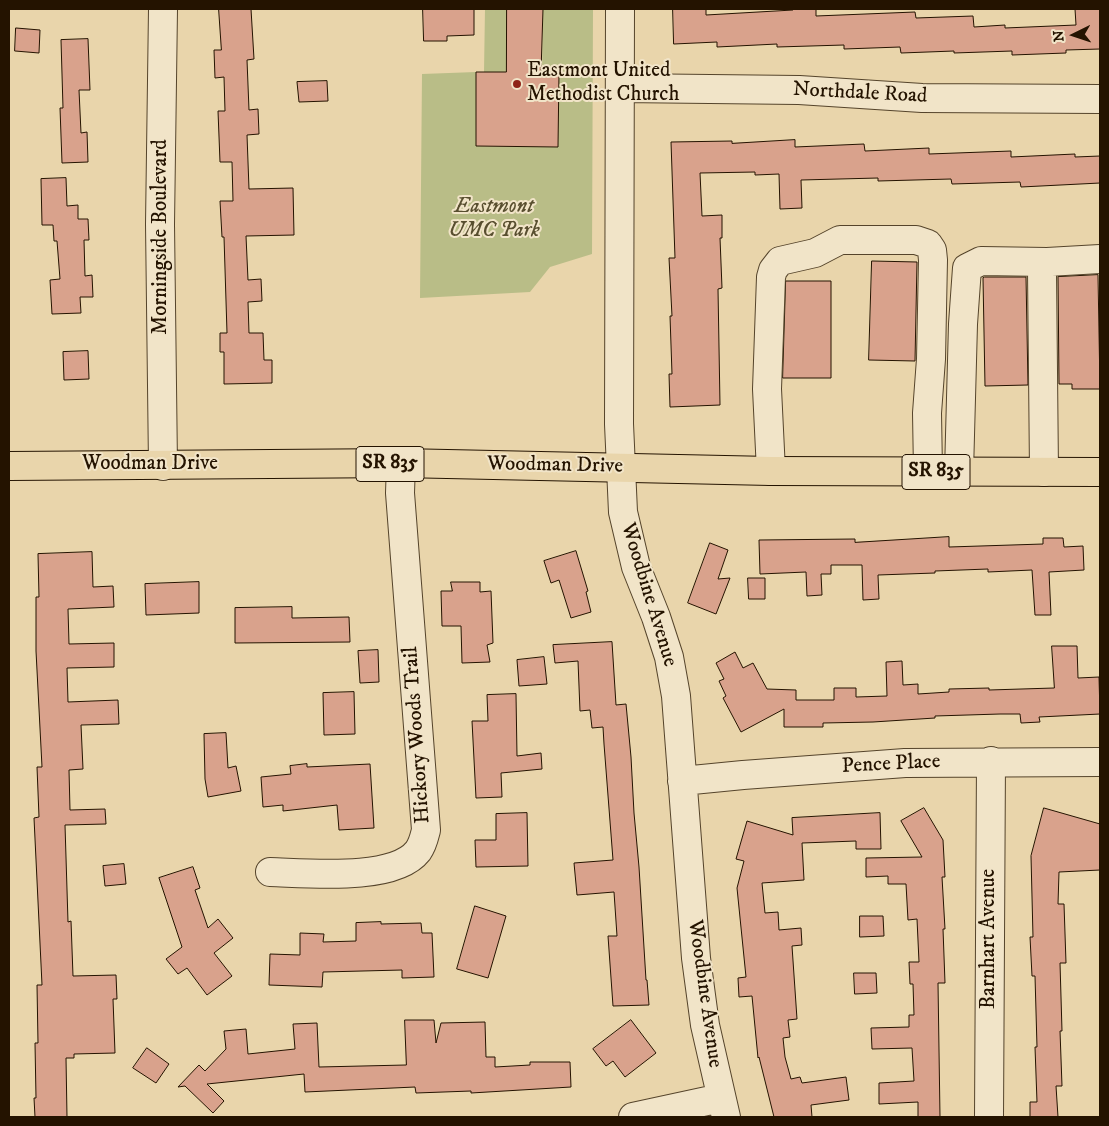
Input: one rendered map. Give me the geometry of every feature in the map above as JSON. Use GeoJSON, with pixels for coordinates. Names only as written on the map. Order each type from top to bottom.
{"type":"FeatureCollection","features":[{"type":"Feature","properties":{"kind":"main road","name":"Woodman Drive"},"geometry":{"type":"LineString","coordinates":[[9,466],[401,463],[771,471],[1100,472]]}},
{"type":"Feature","properties":{"kind":"street","name":"Morningside Boulevard"},"geometry":{"type":"LineString","coordinates":[[163,9],[160,224],[163,466]]}},
{"type":"Feature","properties":{"kind":"street","name":"Woodbine Avenue"},"geometry":{"type":"LineString","coordinates":[[620,9],[619,424],[623,512],[636,567],[656,617],[669,658],[676,696],[696,958],[705,1025],[724,1107]]}},
{"type":"Feature","properties":{"kind":"street","name":"Northdale Road"},"geometry":{"type":"LineString","coordinates":[[620,88],[799,90],[922,98],[1100,99]]}},
{"type":"Feature","properties":{"kind":"street"},"geometry":{"type":"LineString","coordinates":[[771,471],[767,389],[771,277],[773,270],[780,262],[815,253],[840,240],[906,240],[922,241],[928,244],[932,250],[933,260],[931,359],[927,403],[928,472]]}},
{"type":"Feature","properties":{"kind":"street"},"geometry":{"type":"LineString","coordinates":[[959,472],[966,268],[981,261],[1047,262],[1100,259]]}},
{"type":"Feature","properties":{"kind":"street"},"geometry":{"type":"LineString","coordinates":[[1044,472],[1042,271],[1047,262]]}},
{"type":"Feature","properties":{"kind":"street","name":"Hickory Woods Trail"},"geometry":{"type":"LineString","coordinates":[[270,872],[361,873],[384,870],[402,863],[416,853],[423,842],[426,830],[400,492],[401,463]]}},
{"type":"Feature","properties":{"kind":"street","name":"Pence Place"},"geometry":{"type":"LineString","coordinates":[[682,781],[905,763],[991,761],[1100,762]]}},
{"type":"Feature","properties":{"kind":"street","name":"Barnhart Avenue"},"geometry":{"type":"LineString","coordinates":[[990,1117],[991,761]]}},
{"type":"Feature","properties":{"kind":"street"},"geometry":{"type":"LineString","coordinates":[[633,1117],[724,1107]]}},
{"type":"Feature","properties":{"kind":"green space"},"geometry":{"type":"Polygon","coordinates":[[[485,9],[508,9],[506,72],[484,72],[485,9]]]}},
{"type":"Feature","properties":{"kind":"green space","name":"Eastmont UMC Park"},"geometry":{"type":"Polygon","coordinates":[[[543,9],[593,9],[592,254],[550,267],[530,292],[420,298],[422,74],[476,72],[476,146],[558,147],[559,73],[542,71],[543,9]]]}},
{"type":"Feature","properties":{"kind":"building"},"geometry":{"type":"Polygon","coordinates":[[[219,9],[251,9],[254,59],[247,60],[249,110],[258,109],[259,134],[247,135],[249,189],[293,188],[294,235],[246,236],[248,280],[261,279],[262,301],[248,302],[249,333],[263,333],[264,360],[272,360],[272,383],[224,384],[224,352],[220,352],[220,333],[227,333],[224,237],[222,237],[220,201],[233,201],[232,162],[220,162],[218,111],[225,111],[224,77],[215,78],[214,50],[221,50],[219,9]]]}},
{"type":"Feature","properties":{"kind":"building"},"geometry":{"type":"Polygon","coordinates":[[[423,9],[474,9],[474,35],[447,36],[447,41],[424,41],[423,9]]]}},
{"type":"Feature","properties":{"kind":"building","name":"Eastmont United Methodist Church"},"geometry":{"type":"Polygon","coordinates":[[[507,9],[543,9],[541,72],[559,72],[558,147],[476,146],[476,72],[506,72],[507,9]]]}},
{"type":"Feature","properties":{"kind":"building"},"geometry":{"type":"Polygon","coordinates":[[[673,9],[706,9],[706,15],[793,9],[816,9],[816,16],[915,12],[916,18],[973,16],[974,27],[1005,25],[1005,28],[1076,25],[1075,9],[1100,9],[1100,49],[1066,50],[1066,53],[1012,55],[1012,51],[901,53],[900,47],[844,49],[844,45],[777,47],[777,44],[717,47],[717,42],[674,44],[673,9]]]}},
{"type":"Feature","properties":{"kind":"building"},"geometry":{"type":"Polygon","coordinates":[[[16,28],[40,30],[39,53],[15,51],[16,28]]]}},
{"type":"Feature","properties":{"kind":"building"},"geometry":{"type":"Polygon","coordinates":[[[88,39],[90,90],[79,90],[81,133],[87,132],[88,162],[62,163],[60,108],[63,108],[61,40],[88,39]]]}},
{"type":"Feature","properties":{"kind":"building"},"geometry":{"type":"Polygon","coordinates":[[[327,81],[328,101],[299,102],[297,82],[327,81]]]}},
{"type":"Feature","properties":{"kind":"building"},"geometry":{"type":"Polygon","coordinates":[[[795,140],[795,147],[864,144],[865,151],[929,148],[929,154],[1011,151],[1011,157],[1075,154],[1075,157],[1100,156],[1100,183],[1021,187],[1020,182],[952,184],[951,179],[878,181],[878,178],[801,180],[802,208],[780,209],[779,174],[755,175],[755,172],[700,173],[702,216],[722,215],[722,238],[720,238],[722,288],[718,289],[720,405],[670,407],[669,374],[672,374],[670,316],[672,316],[669,258],[675,258],[671,142],[732,141],[732,143],[795,140]]]}},
{"type":"Feature","properties":{"kind":"building"},"geometry":{"type":"Polygon","coordinates":[[[66,178],[67,206],[78,205],[78,219],[88,219],[89,240],[84,240],[85,276],[92,275],[93,297],[80,297],[81,313],[52,314],[50,280],[60,279],[57,241],[54,241],[53,225],[42,225],[41,179],[66,178]]]}},
{"type":"Feature","properties":{"kind":"building"},"geometry":{"type":"Polygon","coordinates":[[[872,261],[917,262],[915,361],[869,360],[872,261]]]}},
{"type":"Feature","properties":{"kind":"building"},"geometry":{"type":"Polygon","coordinates":[[[1098,275],[1100,389],[1072,389],[1072,384],[1059,384],[1058,277],[1098,275]]]}},
{"type":"Feature","properties":{"kind":"building"},"geometry":{"type":"Polygon","coordinates":[[[1026,277],[1028,385],[985,386],[983,278],[1026,277]]]}},
{"type":"Feature","properties":{"kind":"building"},"geometry":{"type":"Polygon","coordinates":[[[786,281],[831,281],[831,378],[783,378],[786,281]]]}},
{"type":"Feature","properties":{"kind":"building"},"geometry":{"type":"Polygon","coordinates":[[[88,351],[89,379],[64,380],[63,352],[88,351]]]}},
{"type":"Feature","properties":{"kind":"building"},"geometry":{"type":"Polygon","coordinates":[[[949,537],[949,547],[1043,544],[1043,538],[1063,538],[1064,547],[1083,546],[1084,570],[1049,572],[1051,615],[1035,615],[1032,570],[988,572],[988,569],[878,575],[879,599],[863,600],[862,565],[831,565],[831,574],[821,574],[822,595],[807,596],[806,572],[760,574],[759,540],[855,539],[855,542],[949,537]]]}},
{"type":"Feature","properties":{"kind":"building"},"geometry":{"type":"Polygon","coordinates":[[[710,543],[728,550],[718,579],[730,578],[716,614],[688,603],[710,543]]]}},
{"type":"Feature","properties":{"kind":"building"},"geometry":{"type":"Polygon","coordinates":[[[576,551],[588,591],[586,592],[591,612],[571,618],[559,580],[551,583],[544,561],[576,551]]]}},
{"type":"Feature","properties":{"kind":"building"},"geometry":{"type":"Polygon","coordinates":[[[92,552],[93,587],[113,586],[114,607],[68,609],[69,644],[114,643],[114,667],[67,668],[68,702],[118,700],[119,724],[81,725],[83,769],[69,770],[70,810],[105,809],[106,824],[65,825],[68,922],[71,921],[73,976],[116,975],[117,999],[113,999],[115,1053],[74,1054],[74,1058],[66,1058],[67,1117],[35,1117],[35,1043],[38,1043],[37,985],[42,985],[34,818],[39,817],[37,767],[42,767],[36,651],[36,597],[39,597],[38,554],[92,552]]]}},
{"type":"Feature","properties":{"kind":"building"},"geometry":{"type":"Polygon","coordinates":[[[748,578],[765,578],[765,599],[749,599],[748,578]]]}},
{"type":"Feature","properties":{"kind":"building"},"geometry":{"type":"Polygon","coordinates":[[[199,582],[199,613],[146,615],[145,584],[199,582]]]}},
{"type":"Feature","properties":{"kind":"building"},"geometry":{"type":"Polygon","coordinates":[[[451,582],[480,582],[480,592],[491,591],[493,643],[487,645],[490,662],[462,663],[461,626],[442,626],[441,591],[452,591],[451,582]]]}},
{"type":"Feature","properties":{"kind":"building"},"geometry":{"type":"Polygon","coordinates":[[[292,607],[292,618],[349,617],[350,642],[235,643],[235,608],[292,607]]]}},
{"type":"Feature","properties":{"kind":"building"},"geometry":{"type":"Polygon","coordinates":[[[612,642],[616,705],[626,704],[649,1005],[613,1006],[608,936],[617,936],[614,892],[577,895],[574,863],[613,860],[603,727],[592,728],[590,710],[580,711],[578,661],[555,663],[553,645],[612,642]]]}},
{"type":"Feature","properties":{"kind":"building"},"geometry":{"type":"Polygon","coordinates":[[[1052,646],[1077,646],[1078,678],[1099,677],[1100,714],[1039,717],[1040,722],[1021,723],[1020,714],[1000,714],[935,716],[935,718],[873,722],[823,723],[823,727],[784,727],[784,709],[741,732],[723,698],[726,696],[719,681],[724,679],[716,663],[735,652],[743,668],[753,663],[767,689],[796,690],[796,700],[834,700],[834,688],[856,688],[856,697],[887,696],[886,662],[902,661],[903,685],[918,684],[918,694],[949,692],[949,689],[1054,688],[1052,646]]]}},
{"type":"Feature","properties":{"kind":"building"},"geometry":{"type":"Polygon","coordinates":[[[378,650],[379,682],[360,683],[358,651],[378,650]]]}},
{"type":"Feature","properties":{"kind":"building"},"geometry":{"type":"Polygon","coordinates":[[[544,657],[547,684],[519,686],[517,660],[544,657]]]}},
{"type":"Feature","properties":{"kind":"building"},"geometry":{"type":"Polygon","coordinates":[[[354,692],[355,734],[324,735],[323,693],[354,692]]]}},
{"type":"Feature","properties":{"kind":"building"},"geometry":{"type":"Polygon","coordinates":[[[516,694],[517,756],[541,753],[542,769],[501,773],[502,797],[476,798],[472,721],[488,721],[487,695],[516,694]]]}},
{"type":"Feature","properties":{"kind":"building"},"geometry":{"type":"Polygon","coordinates":[[[226,733],[228,768],[236,766],[241,791],[208,797],[205,779],[204,734],[226,733]]]}},
{"type":"Feature","properties":{"kind":"building"},"geometry":{"type":"Polygon","coordinates":[[[307,764],[307,767],[370,764],[374,828],[339,830],[337,805],[283,811],[283,805],[263,807],[261,777],[291,774],[290,766],[307,764]]]}},
{"type":"Feature","properties":{"kind":"building"},"geometry":{"type":"Polygon","coordinates":[[[924,808],[943,840],[945,877],[942,877],[945,929],[943,929],[945,983],[938,983],[940,1117],[918,1117],[918,1102],[879,1104],[879,1083],[914,1081],[912,1048],[872,1049],[871,1028],[909,1027],[909,1015],[914,1015],[913,984],[910,984],[909,962],[919,962],[917,919],[908,920],[906,884],[888,884],[888,876],[866,877],[866,858],[922,857],[901,821],[924,808]]]}},
{"type":"Feature","properties":{"kind":"building"},"geometry":{"type":"Polygon","coordinates":[[[1044,808],[1100,824],[1100,870],[1059,872],[1058,904],[1064,904],[1066,963],[1060,963],[1062,1086],[1056,1086],[1058,1117],[1030,1117],[1030,1102],[1037,1102],[1035,976],[1032,976],[1030,937],[1033,937],[1031,856],[1044,808]]]}},
{"type":"Feature","properties":{"kind":"building"},"geometry":{"type":"Polygon","coordinates":[[[527,813],[528,866],[476,867],[475,840],[496,840],[496,814],[527,813]]]}},
{"type":"Feature","properties":{"kind":"building"},"geometry":{"type":"Polygon","coordinates":[[[880,813],[881,849],[856,849],[856,841],[802,843],[804,880],[762,883],[765,913],[778,912],[779,930],[801,928],[802,945],[792,946],[797,1019],[788,1020],[790,1037],[783,1038],[785,1057],[791,1079],[800,1077],[802,1083],[846,1077],[849,1100],[811,1105],[812,1117],[774,1117],[758,1058],[752,996],[739,997],[738,978],[746,977],[737,888],[744,861],[736,859],[747,821],[793,835],[792,818],[880,813]]]}},
{"type":"Feature","properties":{"kind":"building"},"geometry":{"type":"Polygon","coordinates":[[[124,864],[126,884],[105,886],[103,866],[124,864]]]}},
{"type":"Feature","properties":{"kind":"building"},"geometry":{"type":"Polygon","coordinates":[[[193,867],[200,888],[195,890],[208,928],[218,919],[233,938],[214,953],[232,976],[207,995],[187,968],[178,974],[166,959],[182,947],[159,878],[193,867]]]}},
{"type":"Feature","properties":{"kind":"building"},"geometry":{"type":"Polygon","coordinates":[[[475,906],[506,916],[488,978],[457,969],[475,906]]]}},
{"type":"Feature","properties":{"kind":"building"},"geometry":{"type":"Polygon","coordinates":[[[860,916],[883,916],[884,936],[860,937],[860,916]]]}},
{"type":"Feature","properties":{"kind":"building"},"geometry":{"type":"Polygon","coordinates":[[[381,922],[381,924],[421,923],[422,933],[432,933],[434,977],[402,978],[402,970],[323,972],[322,987],[269,985],[270,954],[300,955],[300,933],[324,934],[323,942],[356,941],[356,923],[381,922]]]}},
{"type":"Feature","properties":{"kind":"building"},"geometry":{"type":"Polygon","coordinates":[[[854,973],[876,973],[877,993],[855,994],[854,973]]]}},
{"type":"Feature","properties":{"kind":"building"},"geometry":{"type":"Polygon","coordinates":[[[405,1020],[434,1020],[436,1043],[441,1023],[485,1022],[486,1057],[495,1057],[495,1067],[530,1065],[530,1062],[570,1062],[571,1087],[471,1093],[471,1091],[416,1093],[415,1087],[305,1092],[304,1074],[207,1084],[224,1101],[213,1113],[185,1086],[178,1087],[199,1065],[205,1071],[226,1049],[224,1031],[246,1029],[248,1054],[295,1049],[293,1024],[317,1023],[319,1067],[406,1065],[405,1020]]]}},
{"type":"Feature","properties":{"kind":"building"},"geometry":{"type":"Polygon","coordinates":[[[631,1020],[656,1053],[625,1077],[613,1061],[606,1066],[593,1049],[631,1020]]]}},
{"type":"Feature","properties":{"kind":"building"},"geometry":{"type":"Polygon","coordinates":[[[147,1048],[169,1064],[156,1083],[133,1068],[147,1048]]]}},
{"type":"Feature","properties":{"kind":"place","name":"Eastmont United Methodist Church"},"geometry":{"type":"Point","coordinates":[517,84]}}]}
